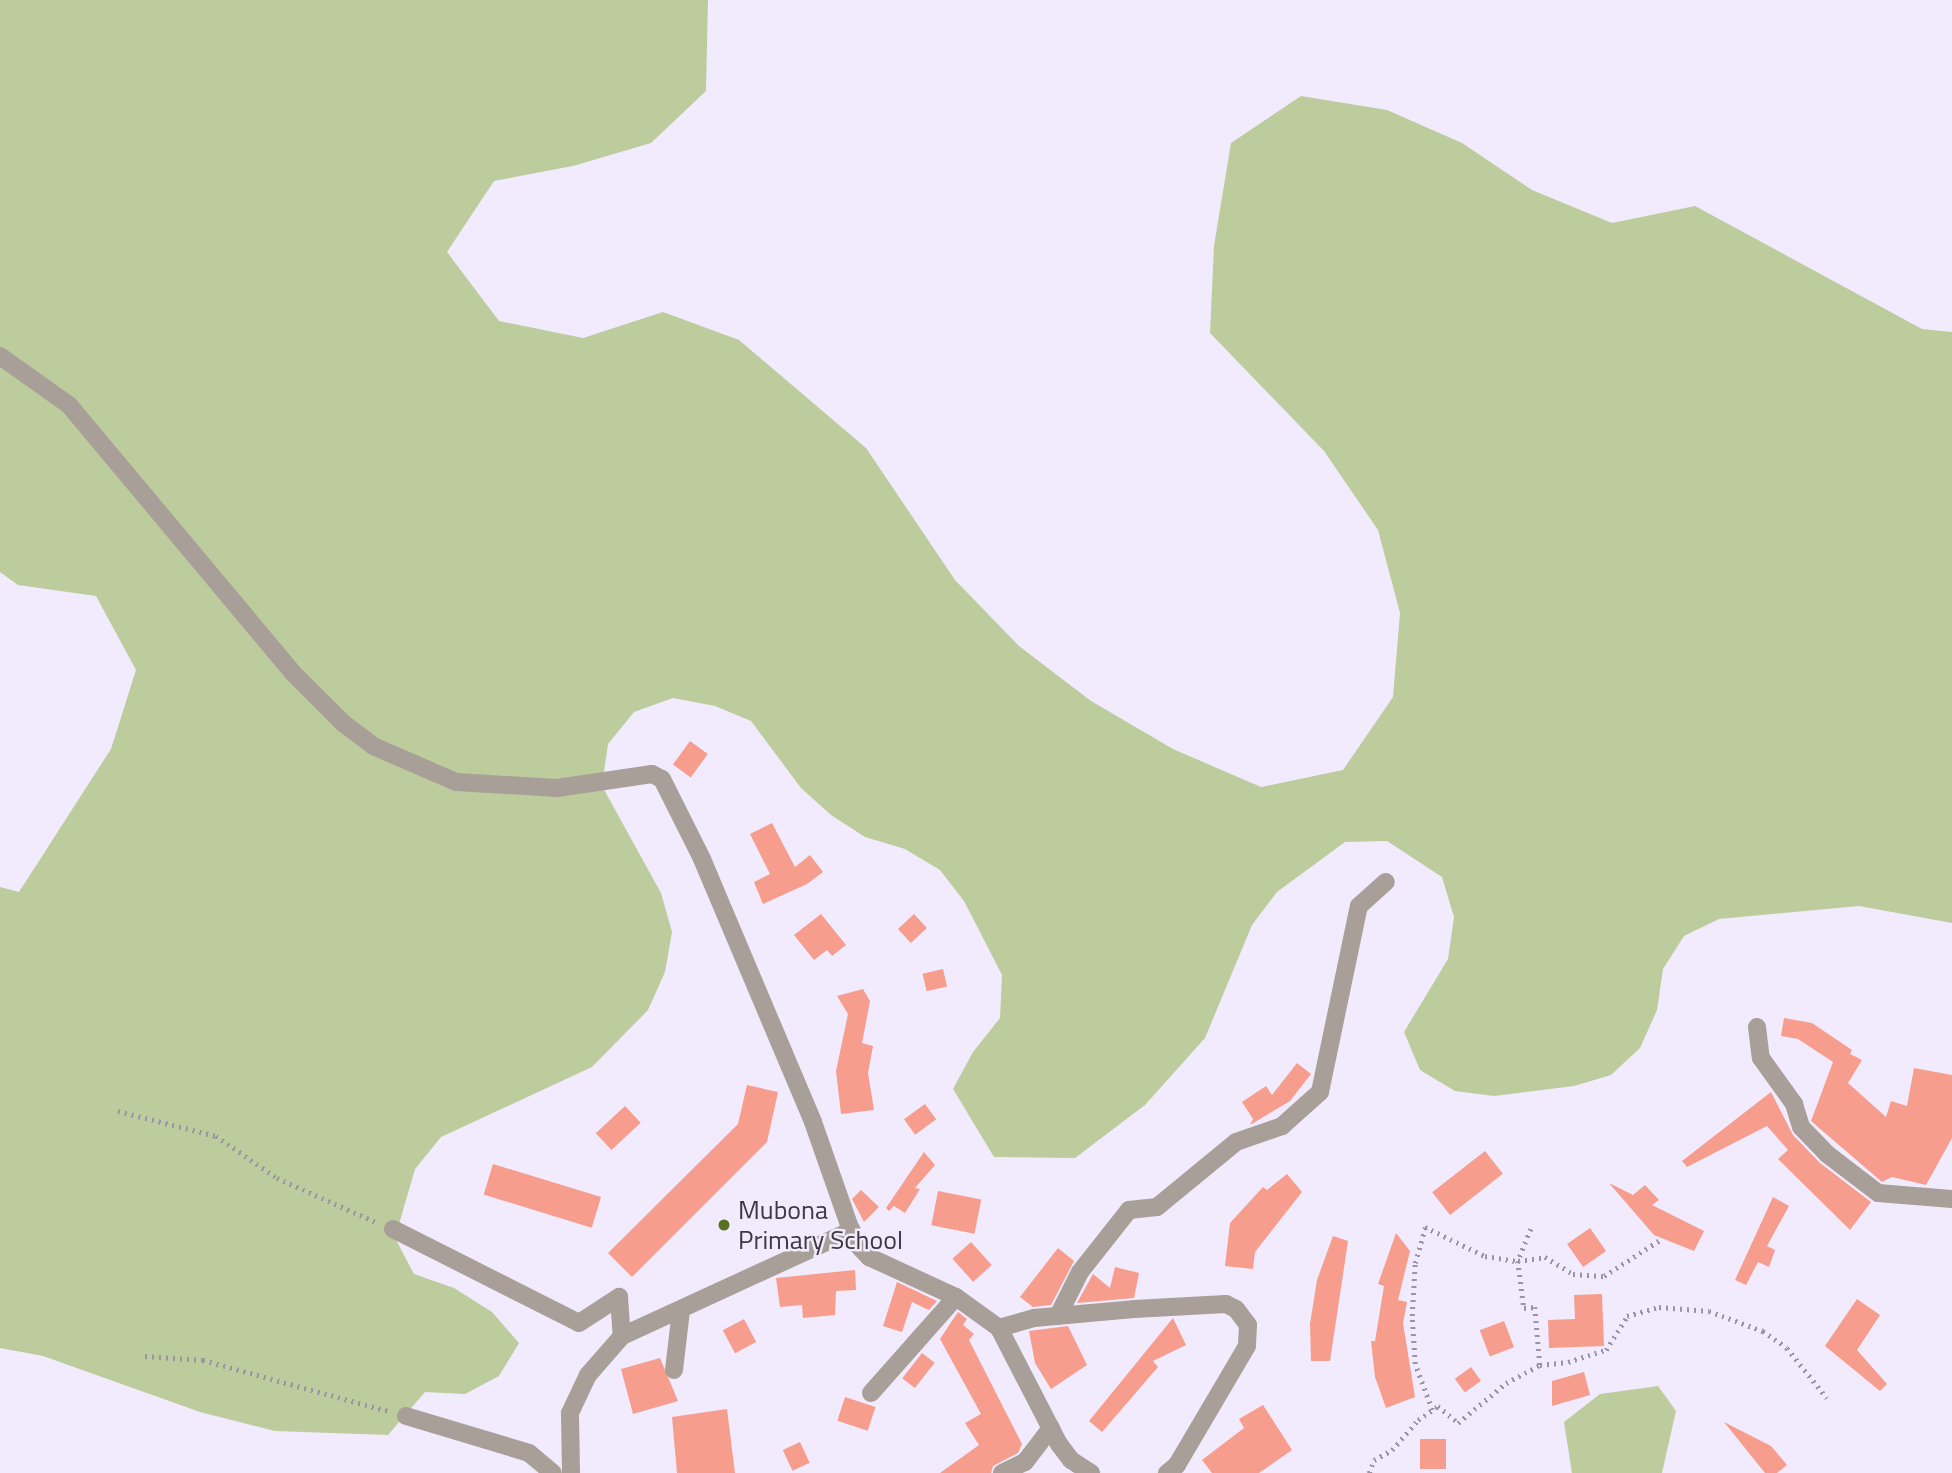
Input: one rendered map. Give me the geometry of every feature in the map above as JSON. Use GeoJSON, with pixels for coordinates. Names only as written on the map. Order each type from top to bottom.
{"type":"FeatureCollection","features":[{"type":"Feature","properties":{"kind":"street"},"geometry":{"type":"LineString","coordinates":[[0,356],[69,405],[292,672],[342,723],[373,746],[456,782],[557,788],[652,774],[662,779],[702,859],[813,1122],[861,1252],[956,1297],[999,1328],[1066,1454],[1091,1473]]}},
{"type":"Feature","properties":{"kind":"street"},"geometry":{"type":"LineString","coordinates":[[1058,1316],[1080,1272],[1129,1210],[1157,1207],[1236,1142],[1282,1126],[1321,1092],[1359,906],[1386,882]]}},
{"type":"Feature","properties":{"kind":"street"},"geometry":{"type":"LineString","coordinates":[[1757,1027],[1762,1058],[1794,1104],[1801,1127],[1826,1154],[1878,1193],[1952,1199]]}},
{"type":"Feature","properties":{"kind":"street"},"geometry":{"type":"LineString","coordinates":[[393,1229],[579,1324],[619,1297],[622,1336]]}},
{"type":"Feature","properties":{"kind":"street"},"geometry":{"type":"LineString","coordinates":[[570,1473],[570,1413],[588,1375],[622,1336],[852,1230]]}},
{"type":"Feature","properties":{"kind":"street"},"geometry":{"type":"LineString","coordinates":[[871,1393],[956,1297]]}},
{"type":"Feature","properties":{"kind":"street"},"geometry":{"type":"LineString","coordinates":[[999,1328],[1058,1316],[1226,1304],[1244,1317],[1249,1331],[1247,1346],[1177,1465],[1167,1473]]}},
{"type":"Feature","properties":{"kind":"street"},"geometry":{"type":"LineString","coordinates":[[674,1370],[681,1310]]}},
{"type":"Feature","properties":{"kind":"street"},"geometry":{"type":"LineString","coordinates":[[406,1416],[529,1453],[553,1473]]}},
{"type":"Feature","properties":{"kind":"street"},"geometry":{"type":"LineString","coordinates":[[1002,1473],[1026,1462],[1051,1428]]}},
{"type":"Feature","properties":{"kind":"path"},"geometry":{"type":"LineString","coordinates":[[118,1111],[216,1136],[277,1178],[393,1229]]}},
{"type":"Feature","properties":{"kind":"path"},"geometry":{"type":"LineString","coordinates":[[1432,1410],[1415,1364],[1412,1316],[1415,1263],[1425,1227],[1485,1256],[1518,1261],[1545,1257],[1573,1274],[1604,1276],[1663,1238]]}},
{"type":"Feature","properties":{"kind":"path"},"geometry":{"type":"LineString","coordinates":[[1531,1228],[1518,1261],[1524,1308],[1535,1307],[1540,1365]]}},
{"type":"Feature","properties":{"kind":"path"},"geometry":{"type":"LineString","coordinates":[[1369,1473],[1374,1460],[1392,1450],[1438,1406],[1458,1423],[1490,1394],[1540,1365],[1568,1362],[1606,1350],[1627,1317],[1660,1307],[1709,1311],[1763,1331],[1787,1348],[1826,1398]]}},
{"type":"Feature","properties":{"kind":"path"},"geometry":{"type":"LineString","coordinates":[[145,1356],[203,1360],[406,1416]]}},
{"type":"Feature","properties":{"kind":"green space"},"geometry":{"type":"Polygon","coordinates":[[[0,0],[708,0],[706,91],[651,143],[573,166],[494,181],[447,252],[499,321],[583,338],[663,312],[739,340],[866,448],[955,580],[1019,646],[1091,701],[1173,749],[1261,787],[1343,770],[1393,697],[1400,613],[1378,530],[1324,451],[1210,333],[1214,246],[1231,143],[1301,96],[1387,110],[1462,143],[1532,190],[1612,223],[1695,206],[1922,329],[1952,332],[1952,923],[1859,906],[1719,919],[1684,936],[1663,969],[1657,1010],[1640,1048],[1611,1075],[1574,1086],[1494,1096],[1455,1091],[1420,1070],[1404,1032],[1448,959],[1454,917],[1442,877],[1387,841],[1345,842],[1277,892],[1252,925],[1205,1038],[1145,1105],[1075,1158],[994,1157],[953,1089],[973,1052],[1000,1018],[1002,975],[964,901],[940,870],[905,849],[865,837],[831,815],[801,788],[751,721],[715,706],[673,698],[634,712],[608,744],[602,786],[661,893],[672,932],[665,972],[648,1010],[592,1067],[441,1137],[415,1169],[395,1238],[414,1274],[454,1288],[492,1312],[519,1343],[499,1376],[465,1394],[425,1392],[388,1435],[275,1431],[200,1412],[43,1356],[0,1348],[0,887],[19,892],[111,749],[136,670],[96,596],[18,585],[0,572],[0,0]]]}},
{"type":"Feature","properties":{"kind":"green space"},"geometry":{"type":"Polygon","coordinates":[[[1658,1386],[1676,1411],[1662,1473],[1572,1473],[1564,1422],[1600,1394],[1658,1386]]]}},
{"type":"Feature","properties":{"kind":"building"},"geometry":{"type":"Polygon","coordinates":[[[690,741],[708,754],[691,777],[673,764],[690,741]]]}},
{"type":"Feature","properties":{"kind":"building"},"geometry":{"type":"Polygon","coordinates":[[[772,823],[795,867],[810,855],[823,872],[807,884],[763,904],[754,882],[770,874],[750,834],[772,823]]]}},
{"type":"Feature","properties":{"kind":"building"},"geometry":{"type":"Polygon","coordinates":[[[821,914],[846,945],[832,956],[827,950],[814,960],[794,935],[821,914]]]}},
{"type":"Feature","properties":{"kind":"building"},"geometry":{"type":"Polygon","coordinates":[[[914,914],[927,928],[911,943],[898,929],[914,914]]]}},
{"type":"Feature","properties":{"kind":"building"},"geometry":{"type":"Polygon","coordinates":[[[943,969],[947,987],[927,991],[923,974],[943,969]]]}},
{"type":"Feature","properties":{"kind":"building"},"geometry":{"type":"Polygon","coordinates":[[[863,989],[870,1001],[862,1043],[873,1046],[868,1073],[874,1110],[841,1114],[836,1071],[848,1014],[837,996],[863,989]]]}},
{"type":"Feature","properties":{"kind":"building"},"geometry":{"type":"Polygon","coordinates":[[[1784,1018],[1812,1023],[1852,1050],[1850,1054],[1862,1060],[1848,1083],[1886,1117],[1891,1101],[1907,1106],[1914,1068],[1952,1075],[1952,1138],[1926,1185],[1892,1177],[1882,1182],[1811,1121],[1833,1062],[1798,1039],[1781,1036],[1784,1018]]]}},
{"type":"Feature","properties":{"kind":"building"},"geometry":{"type":"Polygon","coordinates":[[[1297,1063],[1311,1074],[1290,1101],[1250,1125],[1253,1119],[1242,1102],[1266,1086],[1272,1095],[1297,1063]]]}},
{"type":"Feature","properties":{"kind":"building"},"geometry":{"type":"Polygon","coordinates":[[[747,1085],[778,1092],[767,1142],[632,1277],[608,1253],[738,1124],[747,1085]]]}},
{"type":"Feature","properties":{"kind":"building"},"geometry":{"type":"Polygon","coordinates":[[[1771,1092],[1793,1135],[1820,1163],[1871,1202],[1850,1230],[1778,1159],[1788,1150],[1767,1126],[1687,1167],[1682,1161],[1771,1092]]]}},
{"type":"Feature","properties":{"kind":"building"},"geometry":{"type":"Polygon","coordinates":[[[925,1104],[936,1119],[915,1135],[904,1119],[925,1104]]]}},
{"type":"Feature","properties":{"kind":"building"},"geometry":{"type":"Polygon","coordinates":[[[625,1106],[641,1123],[611,1150],[596,1133],[625,1106]]]}},
{"type":"Feature","properties":{"kind":"building"},"geometry":{"type":"Polygon","coordinates":[[[1485,1151],[1503,1174],[1450,1215],[1432,1192],[1485,1151]]]}},
{"type":"Feature","properties":{"kind":"building"},"geometry":{"type":"Polygon","coordinates":[[[924,1152],[935,1165],[915,1188],[920,1189],[905,1213],[894,1206],[889,1211],[886,1208],[924,1152]]]}},
{"type":"Feature","properties":{"kind":"building"},"geometry":{"type":"Polygon","coordinates":[[[493,1164],[601,1197],[592,1228],[484,1195],[493,1164]]]}},
{"type":"Feature","properties":{"kind":"building"},"geometry":{"type":"Polygon","coordinates":[[[1287,1174],[1302,1192],[1255,1252],[1253,1269],[1225,1266],[1230,1223],[1263,1187],[1267,1190],[1287,1174]]]}},
{"type":"Feature","properties":{"kind":"building"},"geometry":{"type":"Polygon","coordinates":[[[1609,1183],[1633,1195],[1645,1185],[1659,1200],[1652,1205],[1704,1231],[1694,1251],[1654,1235],[1609,1183]]]}},
{"type":"Feature","properties":{"kind":"building"},"geometry":{"type":"Polygon","coordinates":[[[861,1190],[879,1207],[864,1222],[852,1199],[861,1190]]]}},
{"type":"Feature","properties":{"kind":"building"},"geometry":{"type":"Polygon","coordinates":[[[938,1191],[981,1199],[975,1234],[931,1225],[938,1191]]]}},
{"type":"Feature","properties":{"kind":"building"},"geometry":{"type":"Polygon","coordinates":[[[1773,1197],[1789,1206],[1767,1246],[1775,1250],[1769,1267],[1758,1262],[1746,1285],[1735,1280],[1773,1197]]]}},
{"type":"Feature","properties":{"kind":"building"},"geometry":{"type":"Polygon","coordinates":[[[1590,1228],[1606,1251],[1583,1267],[1567,1244],[1590,1228]]]}},
{"type":"Feature","properties":{"kind":"building"},"geometry":{"type":"Polygon","coordinates":[[[1396,1233],[1410,1251],[1398,1300],[1407,1302],[1403,1323],[1415,1397],[1386,1408],[1375,1377],[1371,1341],[1375,1341],[1384,1286],[1378,1284],[1396,1233]]]}},
{"type":"Feature","properties":{"kind":"building"},"geometry":{"type":"Polygon","coordinates":[[[1333,1236],[1348,1241],[1330,1361],[1311,1361],[1310,1324],[1317,1280],[1333,1236]]]}},
{"type":"Feature","properties":{"kind":"building"},"geometry":{"type":"Polygon","coordinates":[[[971,1242],[992,1265],[973,1282],[952,1259],[971,1242]]]}},
{"type":"Feature","properties":{"kind":"building"},"geometry":{"type":"Polygon","coordinates":[[[1058,1248],[1074,1261],[1051,1305],[1033,1307],[1020,1297],[1058,1248]]]}},
{"type":"Feature","properties":{"kind":"building"},"geometry":{"type":"Polygon","coordinates":[[[1115,1267],[1139,1273],[1134,1298],[1077,1303],[1093,1274],[1110,1288],[1115,1267]]]}},
{"type":"Feature","properties":{"kind":"building"},"geometry":{"type":"Polygon","coordinates":[[[855,1270],[856,1290],[836,1291],[835,1315],[803,1318],[802,1305],[780,1307],[776,1278],[855,1270]]]}},
{"type":"Feature","properties":{"kind":"building"},"geometry":{"type":"Polygon","coordinates":[[[897,1282],[937,1301],[929,1310],[912,1302],[902,1332],[883,1326],[897,1282]]]}},
{"type":"Feature","properties":{"kind":"building"},"geometry":{"type":"Polygon","coordinates":[[[1602,1294],[1604,1346],[1549,1348],[1548,1320],[1575,1319],[1574,1295],[1602,1294]]]}},
{"type":"Feature","properties":{"kind":"building"},"geometry":{"type":"Polygon","coordinates":[[[1857,1299],[1880,1315],[1857,1350],[1887,1384],[1880,1391],[1825,1346],[1857,1299]]]}},
{"type":"Feature","properties":{"kind":"building"},"geometry":{"type":"Polygon","coordinates":[[[958,1312],[967,1319],[963,1325],[974,1334],[969,1340],[1022,1444],[1018,1453],[993,1466],[991,1473],[940,1473],[979,1445],[965,1423],[981,1414],[940,1339],[958,1312]]]}},
{"type":"Feature","properties":{"kind":"building"},"geometry":{"type":"Polygon","coordinates":[[[1173,1318],[1186,1345],[1153,1361],[1158,1367],[1102,1432],[1089,1421],[1173,1318]]]}},
{"type":"Feature","properties":{"kind":"building"},"geometry":{"type":"Polygon","coordinates":[[[744,1319],[756,1342],[735,1353],[723,1330],[744,1319]]]}},
{"type":"Feature","properties":{"kind":"building"},"geometry":{"type":"Polygon","coordinates":[[[1504,1321],[1514,1347],[1490,1356],[1480,1330],[1504,1321]]]}},
{"type":"Feature","properties":{"kind":"building"},"geometry":{"type":"Polygon","coordinates":[[[1068,1326],[1087,1365],[1051,1389],[1035,1363],[1029,1331],[1068,1326]]]}},
{"type":"Feature","properties":{"kind":"building"},"geometry":{"type":"Polygon","coordinates":[[[922,1353],[935,1363],[915,1388],[902,1378],[922,1353]]]}},
{"type":"Feature","properties":{"kind":"building"},"geometry":{"type":"Polygon","coordinates":[[[660,1358],[678,1401],[633,1414],[621,1369],[660,1358]]]}},
{"type":"Feature","properties":{"kind":"building"},"geometry":{"type":"Polygon","coordinates":[[[1471,1367],[1481,1381],[1465,1393],[1455,1379],[1471,1367]]]}},
{"type":"Feature","properties":{"kind":"building"},"geometry":{"type":"Polygon","coordinates":[[[1584,1372],[1590,1395],[1552,1406],[1552,1381],[1584,1372]]]}},
{"type":"Feature","properties":{"kind":"building"},"geometry":{"type":"Polygon","coordinates":[[[845,1397],[875,1407],[868,1431],[837,1421],[845,1397]]]}},
{"type":"Feature","properties":{"kind":"building"},"geometry":{"type":"Polygon","coordinates":[[[1263,1405],[1292,1450],[1259,1473],[1212,1473],[1202,1460],[1244,1428],[1239,1419],[1263,1405]]]}},
{"type":"Feature","properties":{"kind":"building"},"geometry":{"type":"Polygon","coordinates":[[[727,1409],[735,1473],[677,1473],[672,1417],[727,1409]]]}},
{"type":"Feature","properties":{"kind":"building"},"geometry":{"type":"Polygon","coordinates":[[[1724,1422],[1771,1446],[1787,1465],[1777,1473],[1765,1473],[1724,1422]]]}},
{"type":"Feature","properties":{"kind":"building"},"geometry":{"type":"Polygon","coordinates":[[[1420,1439],[1446,1439],[1446,1469],[1420,1469],[1420,1439]]]}},
{"type":"Feature","properties":{"kind":"building"},"geometry":{"type":"Polygon","coordinates":[[[800,1442],[810,1463],[793,1471],[783,1450],[800,1442]]]}},
{"type":"Feature","properties":{"kind":"place","name":"Mubona Primary School"},"geometry":{"type":"Point","coordinates":[724,1225]}}]}
